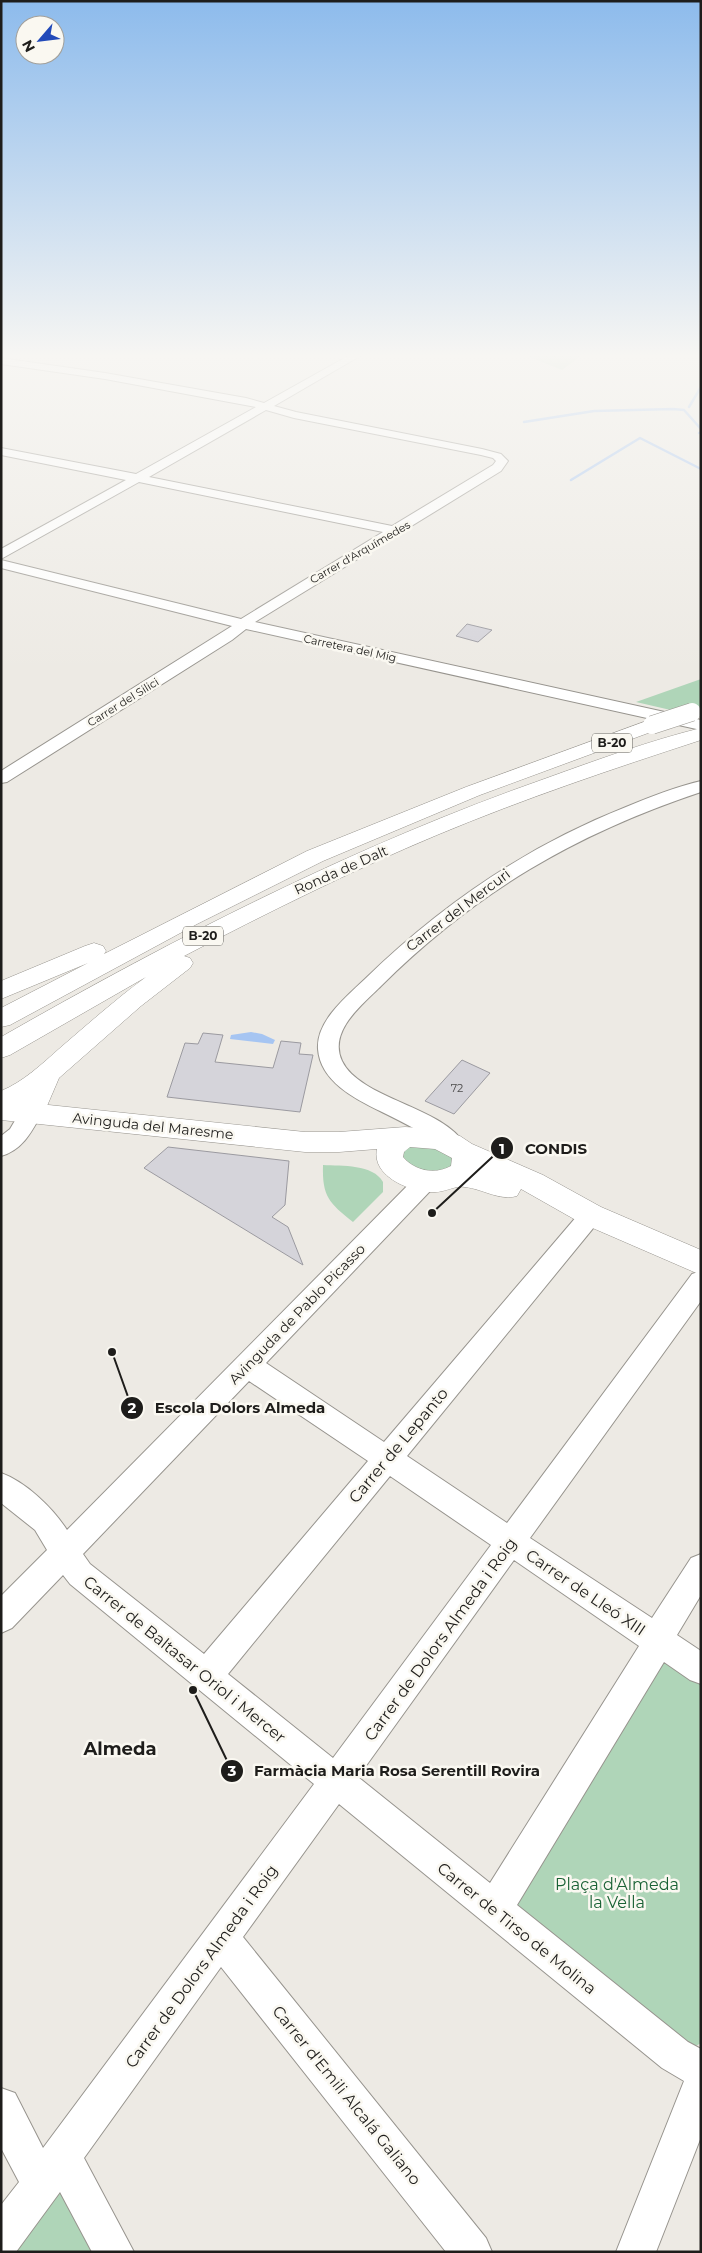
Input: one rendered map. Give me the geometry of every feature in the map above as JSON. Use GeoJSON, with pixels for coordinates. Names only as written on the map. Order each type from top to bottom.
{"type":"FeatureCollection","features":[{"type":"Feature","properties":{"kind":"main road","name":"Ronda de Dalt"},"geometry":{"type":"LineString","coordinates":[[1,1019],[280,872],[401,819],[560,760],[659,727],[699,725]]}},
{"type":"Feature","properties":{"kind":"main road","name":"Ronda de Dalt"},"geometry":{"type":"LineString","coordinates":[[1,1049],[120,980],[302,887],[412,838],[540,788],[630,756],[699,725]]}},
{"type":"Feature","properties":{"kind":"main road"},"geometry":{"type":"LineString","coordinates":[[8,1111],[20,1094],[48,1073],[132,1000],[182,963],[232,933],[412,838]]}},
{"type":"Feature","properties":{"kind":"main road"},"geometry":{"type":"LineString","coordinates":[[1,991],[280,872]]}},
{"type":"Feature","properties":{"kind":"main road","name":"Avinguda del Maresme"},"geometry":{"type":"LineString","coordinates":[[8,1111],[305,1142],[341,1154],[395,1147]]}},
{"type":"Feature","properties":{"kind":"main road"},"geometry":{"type":"LineString","coordinates":[[458,1157],[425,1182],[406,1176],[395,1147],[425,1137],[458,1157],[482,1179],[591,1215],[701,1263]]}},
{"type":"Feature","properties":{"kind":"street"},"geometry":{"type":"LineString","coordinates":[[52,461],[394,530]]}},
{"type":"Feature","properties":{"kind":"street"},"geometry":{"type":"LineString","coordinates":[[1,555],[167,461]]}},
{"type":"Feature","properties":{"kind":"street","name":"Carrer d'Arquímedes"},"geometry":{"type":"LineString","coordinates":[[243,624],[394,530],[484,477],[501,464],[501,461]]}},
{"type":"Feature","properties":{"kind":"street","name":"Carretera del Mig"},"geometry":{"type":"LineString","coordinates":[[1,564],[243,624],[699,725]]}},
{"type":"Feature","properties":{"kind":"street","name":"Carrer del Silici"},"geometry":{"type":"LineString","coordinates":[[1,778],[227,637],[243,624]]}},
{"type":"Feature","properties":{"kind":"street","name":"Carrer del Mercuri"},"geometry":{"type":"LineString","coordinates":[[458,1157],[419,1121],[382,1104],[357,1089],[341,1076],[328,1050],[329,1040],[338,1021],[354,1001],[396,957],[465,902],[525,862],[606,820],[649,802],[701,786]]}},
{"type":"Feature","properties":{"kind":"street"},"geometry":{"type":"LineString","coordinates":[[382,1104],[389,1116],[395,1147]]}},
{"type":"Feature","properties":{"kind":"street"},"geometry":{"type":"LineString","coordinates":[[1,1148],[18,1135],[8,1111]]}},
{"type":"Feature","properties":{"kind":"street","name":"Avinguda de Pablo Picasso"},"geometry":{"type":"LineString","coordinates":[[1,1618],[425,1182]]}},
{"type":"Feature","properties":{"kind":"street","name":"Carrer de Lepanto"},"geometry":{"type":"LineString","coordinates":[[206,1676],[591,1215]]}},
{"type":"Feature","properties":{"kind":"street","name":"Carrer de Dolors Almeda i Roig"},"geometry":{"type":"LineString","coordinates":[[1,2239],[701,1281]]}},
{"type":"Feature","properties":{"kind":"street","name":"Carrer de Lleó XIII"},"geometry":{"type":"LineString","coordinates":[[247,1365],[701,1669]]}},
{"type":"Feature","properties":{"kind":"street","name":"Carrer de Baltasar Oriol i Mercer"},"geometry":{"type":"LineString","coordinates":[[1,1486],[45,1521],[80,1574],[336,1781]]}},
{"type":"Feature","properties":{"kind":"street"},"geometry":{"type":"LineString","coordinates":[[494,1909],[653,1652],[658,1640],[701,1568]]}},
{"type":"Feature","properties":{"kind":"street","name":"Carrer de Tirso de Molina"},"geometry":{"type":"LineString","coordinates":[[336,1781],[675,2055],[701,2070]]}},
{"type":"Feature","properties":{"kind":"street","name":"Carrer d'Emili Alcalá Galiano"},"geometry":{"type":"LineString","coordinates":[[221,1938],[472,2252]]}},
{"type":"Feature","properties":{"kind":"street"},"geometry":{"type":"LineString","coordinates":[[636,2252],[701,2087]]}},
{"type":"Feature","properties":{"kind":"street"},"geometry":{"type":"LineString","coordinates":[[1,2107],[114,2252]]}},
{"type":"Feature","properties":{"kind":"green space"},"geometry":{"type":"Polygon","coordinates":[[[701,679],[701,717],[636,702],[701,679]]]}},
{"type":"Feature","properties":{"kind":"green space"},"geometry":{"type":"Polygon","coordinates":[[[404,1146],[439,1148],[457,1162],[437,1175],[405,1164],[399,1149],[404,1146]]]}},
{"type":"Feature","properties":{"kind":"green space"},"geometry":{"type":"Polygon","coordinates":[[[323,1165],[356,1167],[372,1172],[383,1182],[383,1192],[353,1222],[329,1198],[324,1184],[323,1165]]]}},
{"type":"Feature","properties":{"kind":"green space","name":"Plaça d'Almeda la Vella"},"geometry":{"type":"Polygon","coordinates":[[[657,1655],[701,1680],[701,2043],[691,2049],[509,1905],[657,1655]]]}},
{"type":"Feature","properties":{"kind":"green space"},"geometry":{"type":"Polygon","coordinates":[[[60,2189],[105,2252],[2,2252],[60,2189]]]}},
{"type":"Feature","properties":{"kind":"water"},"geometry":{"type":"Polygon","coordinates":[[[251,1032],[262,1034],[275,1040],[273,1044],[230,1039],[231,1035],[251,1032]]]}},
{"type":"Feature","properties":{"kind":"building"},"geometry":{"type":"Polygon","coordinates":[[[467,624],[492,630],[478,642],[456,636],[467,624]]]}},
{"type":"Feature","properties":{"kind":"building"},"geometry":{"type":"Polygon","coordinates":[[[203,1033],[223,1035],[215,1062],[273,1068],[281,1041],[301,1043],[299,1054],[313,1055],[300,1112],[167,1097],[185,1043],[198,1044],[203,1033]]]}},
{"type":"Feature","properties":{"kind":"building"},"geometry":{"type":"Polygon","coordinates":[[[462,1060],[490,1073],[454,1114],[425,1101],[462,1060]]]}},
{"type":"Feature","properties":{"kind":"building"},"geometry":{"type":"Polygon","coordinates":[[[168,1147],[289,1161],[285,1205],[272,1217],[288,1227],[303,1265],[144,1168],[168,1147]]]}},
{"type":"Feature","properties":{"kind":"waterway"},"geometry":{"type":"LineString","coordinates":[[571,480],[602,461]]}},
{"type":"Feature","properties":{"kind":"waterway"},"geometry":{"type":"LineString","coordinates":[[686,461],[701,469]]}},
{"type":"Feature","properties":{"kind":"place","name":"CONDIS"},"geometry":{"type":"Point","coordinates":[432,1213]}},
{"type":"Feature","properties":{"kind":"place","name":"Escola Dolors Almeda"},"geometry":{"type":"Point","coordinates":[112,1352]}},
{"type":"Feature","properties":{"kind":"place","name":"Farmàcia Maria Rosa Serentill Rovira"},"geometry":{"type":"Point","coordinates":[193,1690]}},
{"type":"Feature","properties":{"kind":"district","name":"Almeda"},"geometry":{"type":"Point","coordinates":[120,1749]}}]}
